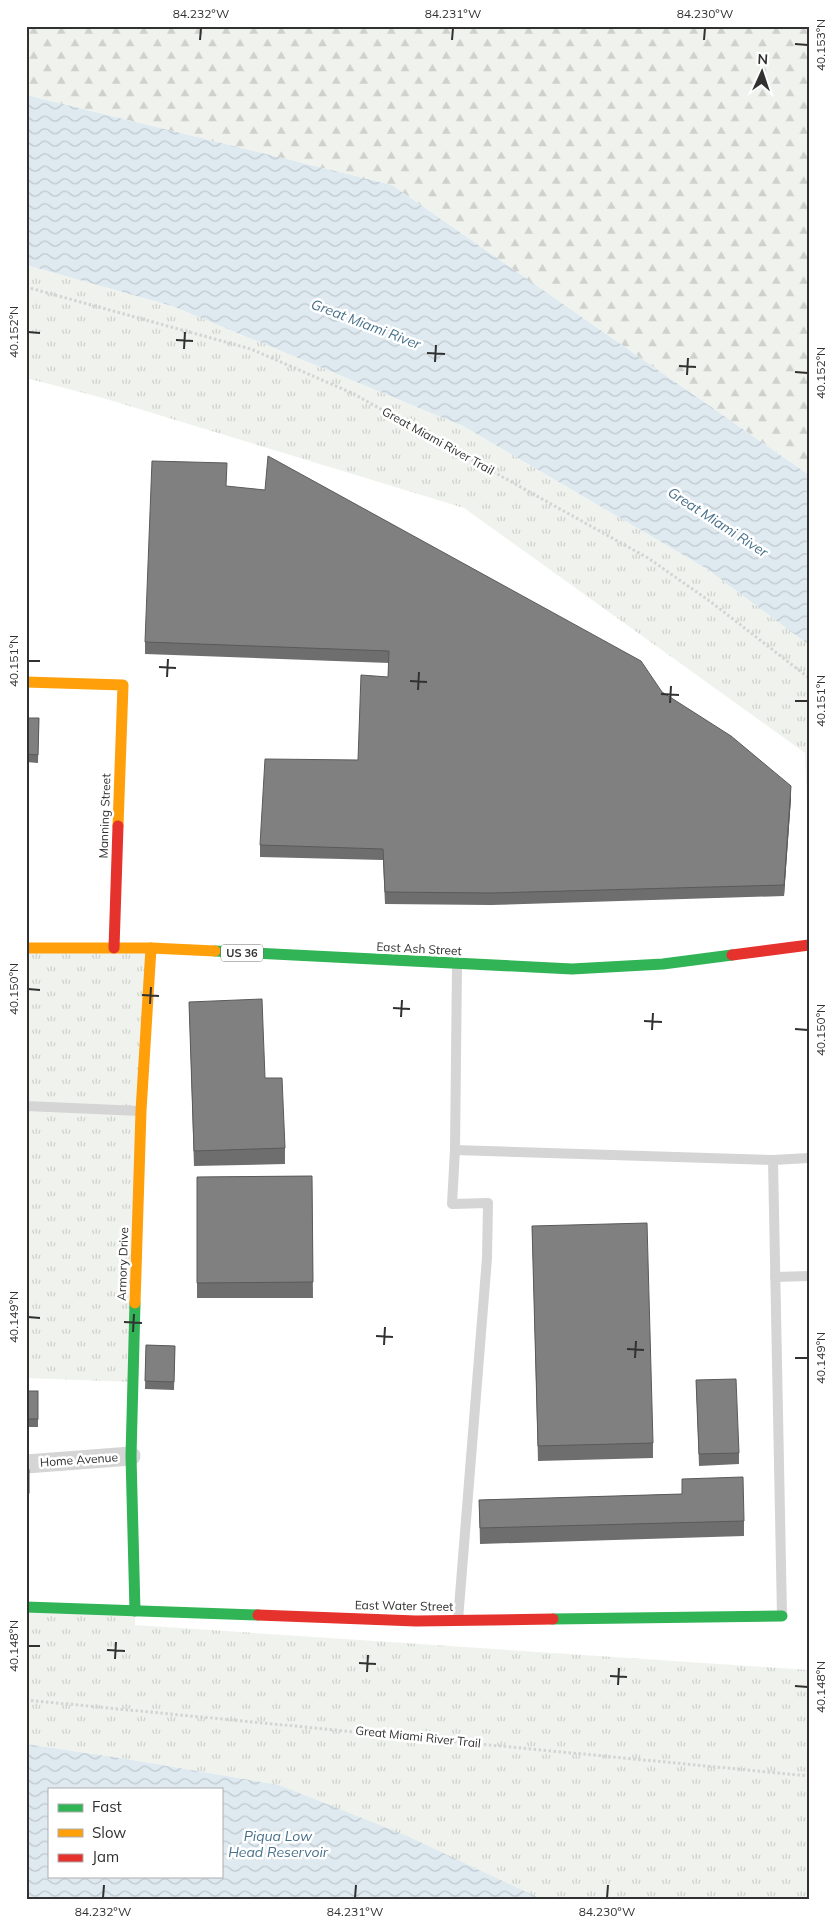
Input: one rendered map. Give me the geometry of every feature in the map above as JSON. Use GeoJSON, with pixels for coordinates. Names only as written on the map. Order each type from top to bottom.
{"type":"FeatureCollection","features":[{"type":"Feature","properties":{"kind":"street","name":"Manning Street"},"geometry":{"type":"LineString","coordinates":[[26,682],[123,685],[114,948]]}},
{"type":"Feature","properties":{"kind":"street","name":"East Ash Street"},"geometry":{"type":"LineString","coordinates":[[26,948],[151,948],[572,969],[663,964],[809,945]]}},
{"type":"Feature","properties":{"kind":"street","name":"Armory Drive"},"geometry":{"type":"LineString","coordinates":[[135,1611],[132,1456],[141,1111],[151,948]]}},
{"type":"Feature","properties":{"kind":"street","name":"Home Avenue"},"geometry":{"type":"LineString","coordinates":[[26,1464],[132,1456]]}},
{"type":"Feature","properties":{"kind":"street","name":"East Water Street"},"geometry":{"type":"LineString","coordinates":[[26,1608],[458,1620],[782,1616]]}},
{"type":"Feature","properties":{"kind":"lane"},"geometry":{"type":"LineString","coordinates":[[457,964],[455,1150],[452,1204],[488,1203],[487,1258],[458,1620]]}},
{"type":"Feature","properties":{"kind":"lane"},"geometry":{"type":"LineString","coordinates":[[26,1106],[141,1111]]}},
{"type":"Feature","properties":{"kind":"lane"},"geometry":{"type":"LineString","coordinates":[[455,1150],[773,1160],[809,1158]]}},
{"type":"Feature","properties":{"kind":"lane"},"geometry":{"type":"LineString","coordinates":[[773,1160],[782,1616]]}},
{"type":"Feature","properties":{"kind":"lane"},"geometry":{"type":"LineString","coordinates":[[775,1277],[809,1276]]}},
{"type":"Feature","properties":{"kind":"path","name":"Great Miami River Trail"},"geometry":{"type":"LineString","coordinates":[[26,287],[251,349],[352,393],[648,558],[712,602],[809,678]]}},
{"type":"Feature","properties":{"kind":"path","name":"Great Miami River Trail"},"geometry":{"type":"LineString","coordinates":[[26,1700],[809,1776]]}},
{"type":"Feature","properties":{"kind":"green space"},"geometry":{"type":"Polygon","coordinates":[[[26,26],[809,26],[809,475],[392,185],[26,95],[26,26]]]}},
{"type":"Feature","properties":{"kind":"green space"},"geometry":{"type":"Polygon","coordinates":[[[26,265],[172,306],[465,427],[707,569],[809,645],[809,856],[805,753],[464,508],[103,398],[26,378],[26,265]]]}},
{"type":"Feature","properties":{"kind":"green space"},"geometry":{"type":"Polygon","coordinates":[[[26,948],[151,948],[134,1382],[26,1378],[26,948]]]}},
{"type":"Feature","properties":{"kind":"green space"},"geometry":{"type":"Polygon","coordinates":[[[26,1607],[135,1611],[135,1625],[809,1670],[809,1899],[541,1899],[279,1785],[26,1744],[26,1607]]]}},
{"type":"Feature","properties":{"kind":"water","name":"Great Miami River"},"geometry":{"type":"Polygon","coordinates":[[[26,95],[392,185],[809,475],[809,645],[707,569],[465,427],[172,306],[26,265],[26,95]]]}},
{"type":"Feature","properties":{"kind":"water","name":"Piqua Low Head Reservoir"},"geometry":{"type":"Polygon","coordinates":[[[26,1744],[279,1785],[407,1836],[541,1899],[26,1899],[26,1744]]]}},
{"type":"Feature","properties":{"kind":"building"},"geometry":{"type":"Polygon","coordinates":[[[268,456],[641,661],[662,692],[731,736],[791,786],[784,885],[491,893],[385,892],[383,849],[260,845],[265,759],[358,760],[361,675],[388,677],[389,651],[145,642],[152,461],[227,463],[226,486],[265,490],[268,456]]]}},
{"type":"Feature","properties":{"kind":"building"},"geometry":{"type":"Polygon","coordinates":[[[26,718],[39,718],[38,755],[26,754],[26,718]]]}},
{"type":"Feature","properties":{"kind":"building"},"geometry":{"type":"Polygon","coordinates":[[[262,999],[265,1078],[282,1078],[285,1148],[194,1151],[189,1002],[262,999]]]}},
{"type":"Feature","properties":{"kind":"building"},"geometry":{"type":"Polygon","coordinates":[[[312,1176],[313,1282],[197,1283],[197,1177],[312,1176]]]}},
{"type":"Feature","properties":{"kind":"building"},"geometry":{"type":"Polygon","coordinates":[[[647,1223],[653,1443],[538,1446],[532,1226],[647,1223]]]}},
{"type":"Feature","properties":{"kind":"building"},"geometry":{"type":"Polygon","coordinates":[[[146,1345],[175,1346],[174,1382],[145,1381],[146,1345]]]}},
{"type":"Feature","properties":{"kind":"building"},"geometry":{"type":"Polygon","coordinates":[[[736,1379],[739,1453],[699,1454],[696,1380],[736,1379]]]}},
{"type":"Feature","properties":{"kind":"building"},"geometry":{"type":"Polygon","coordinates":[[[26,1391],[38,1391],[38,1419],[26,1419],[26,1391]]]}},
{"type":"Feature","properties":{"kind":"building"},"geometry":{"type":"Polygon","coordinates":[[[26,1470],[29,1470],[29,1493],[26,1493],[26,1470]]]}},
{"type":"Feature","properties":{"kind":"building"},"geometry":{"type":"Polygon","coordinates":[[[743,1477],[744,1521],[480,1528],[479,1500],[682,1494],[682,1479],[743,1477]]]}},
{"type":"Feature","properties":{"kind":"traffic: fast"},"geometry":{"type":"LineString","coordinates":[[215,951],[572,969],[663,964],[732,955]]}},
{"type":"Feature","properties":{"kind":"traffic: fast"},"geometry":{"type":"LineString","coordinates":[[135,1303],[131,1456],[135,1611]]}},
{"type":"Feature","properties":{"kind":"traffic: fast"},"geometry":{"type":"LineString","coordinates":[[26,1607],[258,1615]]}},
{"type":"Feature","properties":{"kind":"traffic: fast"},"geometry":{"type":"LineString","coordinates":[[553,1619],[782,1616]]}},
{"type":"Feature","properties":{"kind":"traffic: slow"},"geometry":{"type":"LineString","coordinates":[[26,682],[123,685],[118,826]]}},
{"type":"Feature","properties":{"kind":"traffic: slow"},"geometry":{"type":"LineString","coordinates":[[26,948],[151,948],[215,951]]}},
{"type":"Feature","properties":{"kind":"traffic: slow"},"geometry":{"type":"LineString","coordinates":[[135,1303],[141,1111],[151,948]]}},
{"type":"Feature","properties":{"kind":"traffic: jam"},"geometry":{"type":"LineString","coordinates":[[114,948],[118,826]]}},
{"type":"Feature","properties":{"kind":"traffic: jam"},"geometry":{"type":"LineString","coordinates":[[732,955],[809,945]]}},
{"type":"Feature","properties":{"kind":"traffic: jam"},"geometry":{"type":"LineString","coordinates":[[258,1615],[416,1621],[553,1619]]}}]}
